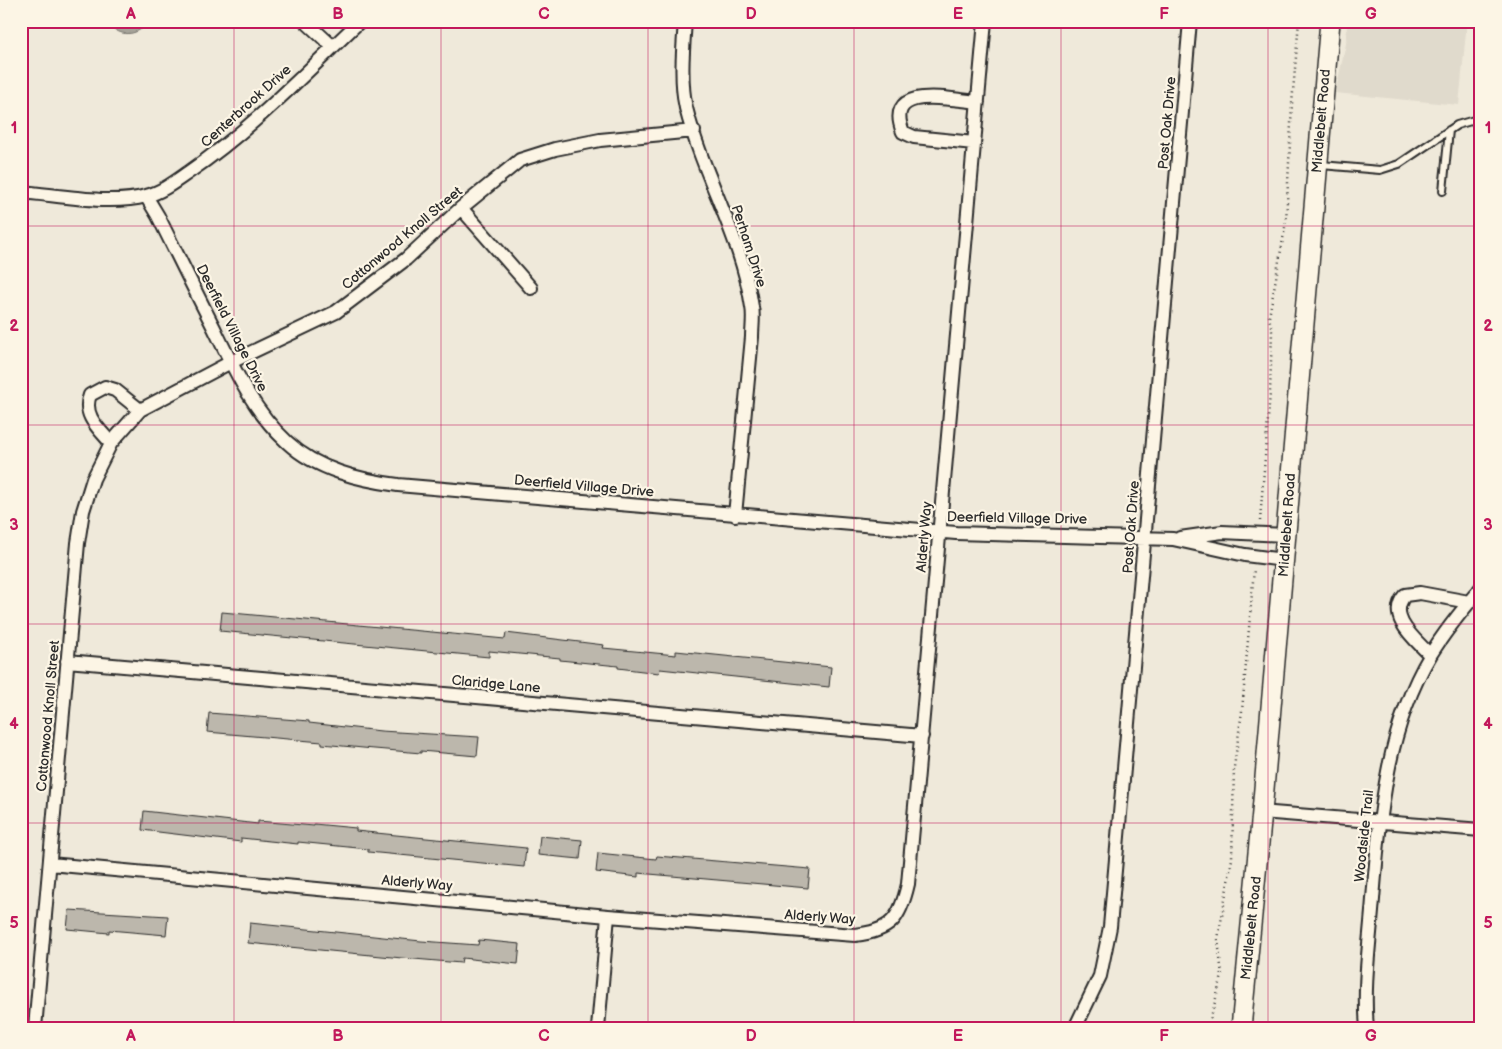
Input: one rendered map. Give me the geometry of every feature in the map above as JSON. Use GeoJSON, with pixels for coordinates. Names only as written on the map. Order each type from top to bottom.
{"type":"FeatureCollection","features":[{"type":"Feature","properties":{"kind":"street"},"geometry":{"type":"LineString","coordinates":[[305,21],[333,47]]}},
{"type":"Feature","properties":{"kind":"street","name":"Centerbrook Drive"},"geometry":{"type":"LineString","coordinates":[[21,192],[95,199],[146,196],[165,189],[212,157],[246,129],[360,21]]}},
{"type":"Feature","properties":{"kind":"street","name":"Perham Drive"},"geometry":{"type":"LineString","coordinates":[[685,21],[684,94],[694,131],[735,244],[753,308],[752,337],[735,515]]}},
{"type":"Feature","properties":{"kind":"street","name":"Alderly Way"},"geometry":{"type":"LineString","coordinates":[[50,864],[608,916],[855,935],[885,928],[897,918],[904,906],[908,884],[985,21]]}},
{"type":"Feature","properties":{"kind":"street","name":"Post Oak Drive"},"geometry":{"type":"LineString","coordinates":[[1075,1028],[1100,976],[1110,927],[1146,537],[1190,21]]}},
{"type":"Feature","properties":{"kind":"street","name":"Middlebelt Road"},"geometry":{"type":"LineString","coordinates":[[1241,1028],[1262,812],[1330,21]]}},
{"type":"Feature","properties":{"kind":"street"},"geometry":{"type":"LineString","coordinates":[[974,143],[914,137],[903,132],[899,121],[900,110],[906,101],[916,97],[978,102]]}},
{"type":"Feature","properties":{"kind":"street","name":"Cottonwood Knoll Street"},"geometry":{"type":"LineString","coordinates":[[35,1028],[67,661],[83,511],[93,479],[112,443],[140,410],[231,362],[336,312],[406,259],[461,208],[520,160],[555,149],[600,140],[694,131]]}},
{"type":"Feature","properties":{"kind":"street","name":"Deerfield Village Drive"},"geometry":{"type":"LineString","coordinates":[[146,196],[158,216],[245,390],[264,417],[288,443],[306,456],[340,473],[366,480],[735,515],[940,532],[1173,539],[1245,555],[1284,560]]}},
{"type":"Feature","properties":{"kind":"street"},"geometry":{"type":"LineString","coordinates":[[461,208],[531,288]]}},
{"type":"Feature","properties":{"kind":"street"},"geometry":{"type":"LineString","coordinates":[[112,443],[95,425],[88,412],[87,402],[90,395],[105,387],[115,390],[140,410]]}},
{"type":"Feature","properties":{"kind":"street","name":"Deerfield Village Drive"},"geometry":{"type":"LineString","coordinates":[[1173,539],[1222,532],[1286,536]]}},
{"type":"Feature","properties":{"kind":"street","name":"Woodside Trail"},"geometry":{"type":"LineString","coordinates":[[1367,1028],[1368,963],[1379,822],[1390,757],[1400,722],[1430,655],[1481,588]]}},
{"type":"Feature","properties":{"kind":"street"},"geometry":{"type":"LineString","coordinates":[[1430,655],[1404,626],[1398,614],[1399,602],[1405,595],[1420,593],[1469,602]]}},
{"type":"Feature","properties":{"kind":"street","name":"Claridge Lane"},"geometry":{"type":"LineString","coordinates":[[67,661],[922,736]]}},
{"type":"Feature","properties":{"kind":"street"},"geometry":{"type":"LineString","coordinates":[[1262,812],[1481,830]]}},
{"type":"Feature","properties":{"kind":"street"},"geometry":{"type":"LineString","coordinates":[[598,1028],[608,916]]}},
{"type":"Feature","properties":{"kind":"lane"},"geometry":{"type":"LineString","coordinates":[[1317,165],[1380,170],[1399,164],[1457,124],[1481,118]]}},
{"type":"Feature","properties":{"kind":"lane"},"geometry":{"type":"LineString","coordinates":[[1443,191],[1449,130]]}},
{"type":"Feature","properties":{"kind":"shaded area"},"geometry":{"type":"Polygon","coordinates":[[[116,21],[150,21],[142,29],[128,34],[114,29],[116,21]]]}},
{"type":"Feature","properties":{"kind":"shaded area"},"geometry":{"type":"Polygon","coordinates":[[[1347,21],[1467,21],[1459,105],[1335,93],[1346,44],[1347,21]]]}},
{"type":"Feature","properties":{"kind":"building"},"geometry":{"type":"Polygon","coordinates":[[[222,612],[505,639],[506,633],[604,645],[603,648],[676,655],[676,651],[831,667],[829,687],[660,669],[659,673],[618,668],[618,666],[560,660],[560,658],[489,651],[489,657],[220,631],[222,612]]]}},
{"type":"Feature","properties":{"kind":"building"},"geometry":{"type":"Polygon","coordinates":[[[209,713],[309,721],[309,723],[381,731],[479,737],[477,756],[363,748],[322,744],[322,742],[207,732],[209,713]]]}},
{"type":"Feature","properties":{"kind":"building"},"geometry":{"type":"Polygon","coordinates":[[[144,811],[258,824],[258,821],[356,828],[356,831],[526,848],[524,867],[368,852],[368,849],[298,842],[298,844],[241,838],[241,842],[142,830],[144,811]]]}},
{"type":"Feature","properties":{"kind":"building"},"geometry":{"type":"Polygon","coordinates":[[[540,836],[582,840],[580,859],[538,855],[540,836]]]}},
{"type":"Feature","properties":{"kind":"building"},"geometry":{"type":"Polygon","coordinates":[[[598,853],[656,859],[657,856],[810,869],[808,888],[638,873],[638,877],[596,872],[598,853]]]}},
{"type":"Feature","properties":{"kind":"building"},"geometry":{"type":"Polygon","coordinates":[[[69,910],[168,916],[166,935],[109,930],[109,933],[67,929],[69,910]]]}},
{"type":"Feature","properties":{"kind":"building"},"geometry":{"type":"Polygon","coordinates":[[[250,923],[421,941],[478,945],[479,940],[520,944],[518,964],[462,958],[461,963],[248,943],[250,923]]]}}]}
